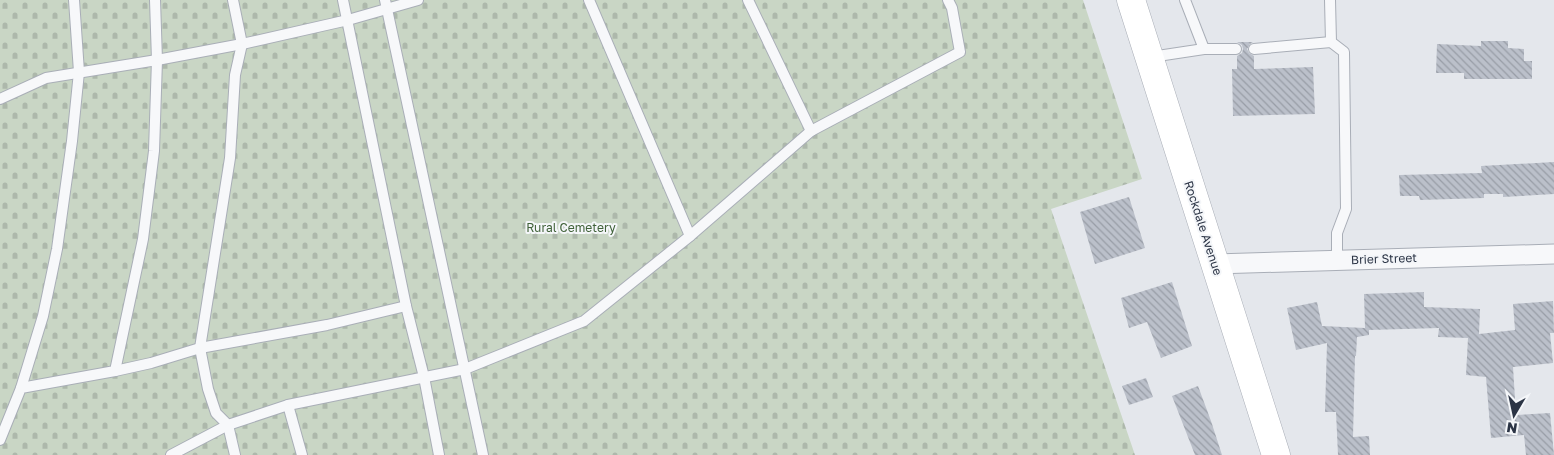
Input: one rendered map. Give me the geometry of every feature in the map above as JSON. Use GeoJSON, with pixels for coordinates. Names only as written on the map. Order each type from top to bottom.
{"type":"FeatureCollection","features":[{"type":"Feature","properties":{"kind":"main road","name":"Rockdale Avenue"},"geometry":{"type":"LineString","coordinates":[[1130,0],[1276,455]]}},
{"type":"Feature","properties":{"kind":"street","name":"Brier Street"},"geometry":{"type":"LineString","coordinates":[[1215,264],[1554,254]]}},
{"type":"Feature","properties":{"kind":"lane"},"geometry":{"type":"LineString","coordinates":[[0,440],[21,388],[43,316],[57,249],[80,72],[74,0]]}},
{"type":"Feature","properties":{"kind":"lane"},"geometry":{"type":"LineString","coordinates":[[115,371],[143,239],[154,150],[157,60],[154,0]]}},
{"type":"Feature","properties":{"kind":"lane"},"geometry":{"type":"LineString","coordinates":[[233,0],[242,44],[235,75],[230,158],[200,348],[208,388],[216,414],[228,425],[235,455]]}},
{"type":"Feature","properties":{"kind":"lane"},"geometry":{"type":"LineString","coordinates":[[343,0],[406,306],[424,376],[440,455]]}},
{"type":"Feature","properties":{"kind":"lane"},"geometry":{"type":"LineString","coordinates":[[0,99],[46,78],[242,44],[348,20],[386,5],[418,0]]}},
{"type":"Feature","properties":{"kind":"lane"},"geometry":{"type":"LineString","coordinates":[[589,0],[690,236]]}},
{"type":"Feature","properties":{"kind":"lane"},"geometry":{"type":"LineString","coordinates":[[748,0],[811,131]]}},
{"type":"Feature","properties":{"kind":"lane"},"geometry":{"type":"LineString","coordinates":[[171,455],[228,425],[288,405],[464,368],[584,321],[690,236],[811,131],[960,52],[952,8],[948,0]]}},
{"type":"Feature","properties":{"kind":"lane"},"geometry":{"type":"LineString","coordinates":[[1185,0],[1204,49]]}},
{"type":"Feature","properties":{"kind":"lane"},"geometry":{"type":"LineString","coordinates":[[1330,0],[1331,42]]}},
{"type":"Feature","properties":{"kind":"lane"},"geometry":{"type":"LineString","coordinates":[[386,5],[483,455]]}},
{"type":"Feature","properties":{"kind":"lane"},"geometry":{"type":"LineString","coordinates":[[1254,49],[1331,42],[1344,52],[1346,209],[1337,233],[1337,261]]}},
{"type":"Feature","properties":{"kind":"lane"},"geometry":{"type":"LineString","coordinates":[[1149,58],[1204,49],[1236,49]]}},
{"type":"Feature","properties":{"kind":"lane"},"geometry":{"type":"LineString","coordinates":[[21,388],[115,371],[151,363],[200,348],[327,325],[406,306]]}},
{"type":"Feature","properties":{"kind":"lane"},"geometry":{"type":"LineString","coordinates":[[288,405],[302,455]]}},
{"type":"Feature","properties":{"kind":"green space","name":"Rural Cemetery"},"geometry":{"type":"Polygon","coordinates":[[[0,0],[1083,0],[1142,179],[1051,209],[1135,455],[0,455],[0,0]]]}},
{"type":"Feature","properties":{"kind":"building"},"geometry":{"type":"Polygon","coordinates":[[[1481,41],[1508,41],[1508,48],[1524,49],[1524,61],[1532,61],[1532,79],[1464,79],[1464,73],[1436,73],[1437,44],[1481,46],[1481,41]]]}},
{"type":"Feature","properties":{"kind":"building"},"geometry":{"type":"Polygon","coordinates":[[[1237,42],[1253,42],[1247,49],[1254,56],[1254,69],[1313,67],[1315,114],[1233,116],[1232,69],[1237,69],[1237,56],[1242,53],[1243,49],[1242,45],[1237,42]]]}},
{"type":"Feature","properties":{"kind":"building"},"geometry":{"type":"Polygon","coordinates":[[[1554,162],[1554,194],[1503,197],[1503,194],[1484,194],[1484,198],[1420,200],[1419,196],[1400,196],[1399,175],[1482,173],[1481,166],[1554,162]]]}},
{"type":"Feature","properties":{"kind":"building"},"geometry":{"type":"Polygon","coordinates":[[[1129,197],[1145,248],[1095,264],[1080,212],[1129,197]]]}},
{"type":"Feature","properties":{"kind":"building"},"geometry":{"type":"Polygon","coordinates":[[[1172,282],[1192,346],[1161,358],[1147,322],[1129,328],[1121,298],[1172,282]]]}},
{"type":"Feature","properties":{"kind":"building"},"geometry":{"type":"Polygon","coordinates":[[[1424,292],[1424,307],[1480,309],[1479,334],[1515,330],[1513,304],[1553,301],[1554,333],[1550,333],[1553,363],[1513,367],[1516,415],[1550,413],[1554,455],[1526,455],[1524,435],[1491,438],[1486,377],[1466,375],[1468,338],[1438,337],[1439,328],[1369,330],[1369,335],[1357,337],[1353,437],[1369,436],[1370,455],[1338,455],[1336,412],[1325,412],[1327,343],[1296,350],[1287,308],[1317,302],[1322,326],[1365,328],[1364,294],[1424,292]]]}},
{"type":"Feature","properties":{"kind":"building"},"geometry":{"type":"Polygon","coordinates":[[[1146,378],[1153,397],[1129,405],[1122,386],[1146,378]]]}},
{"type":"Feature","properties":{"kind":"building"},"geometry":{"type":"Polygon","coordinates":[[[1198,386],[1222,455],[1195,455],[1172,396],[1198,386]]]}}]}
